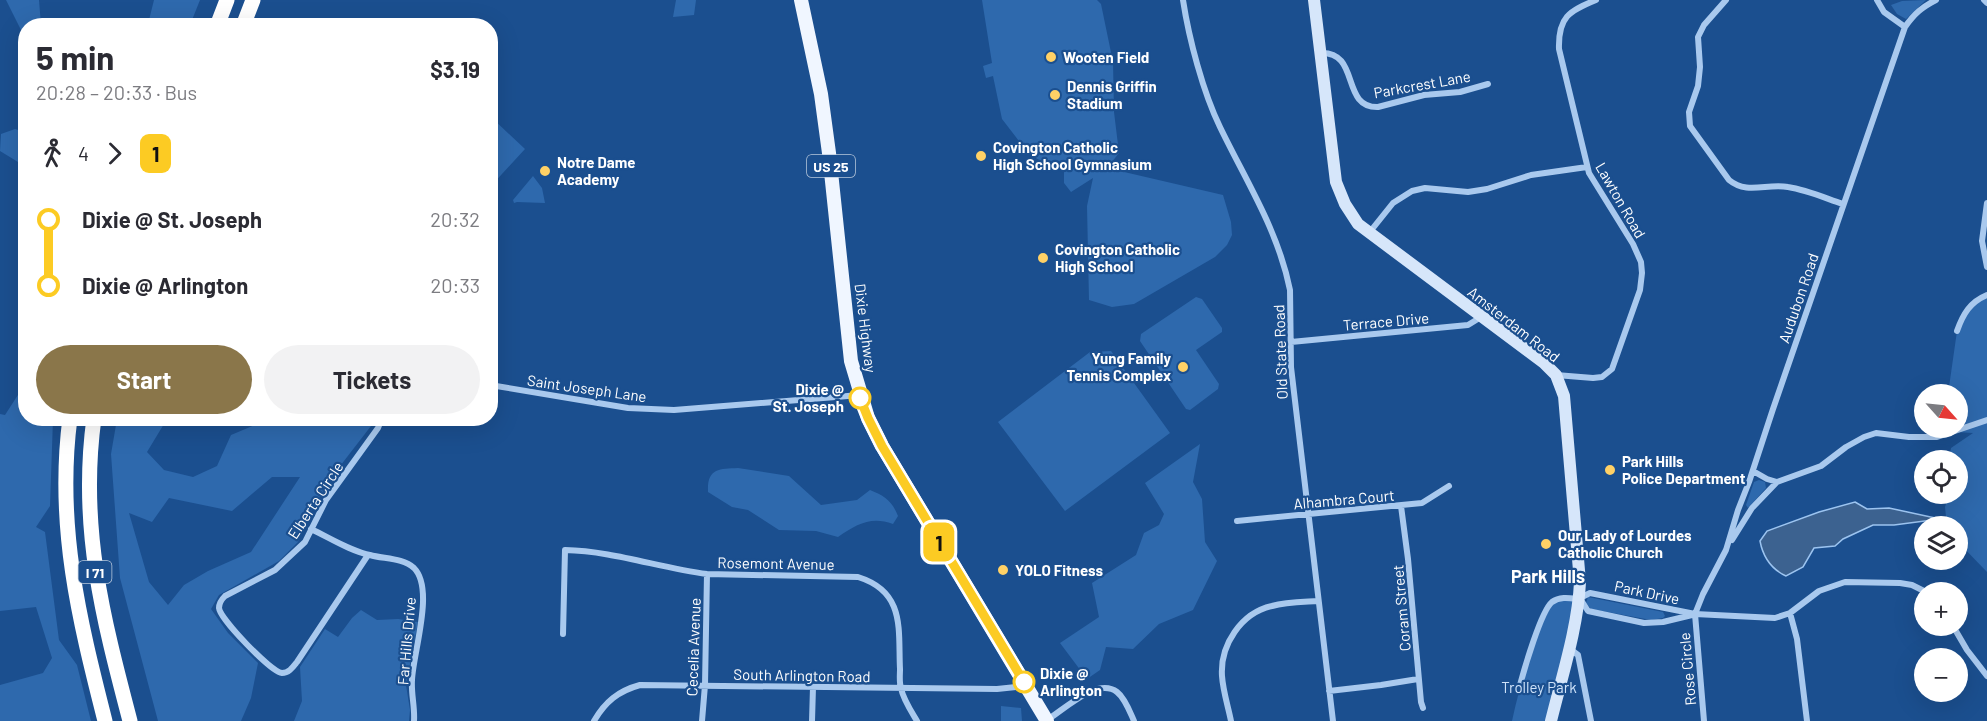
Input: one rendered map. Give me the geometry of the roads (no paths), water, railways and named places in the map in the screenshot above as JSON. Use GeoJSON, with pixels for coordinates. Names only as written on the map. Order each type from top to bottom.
{"type":"FeatureCollection","features":[{"type":"Feature","properties":{"kind":"highway"},"geometry":{"type":"LineString","coordinates":[[220,18],[227,0]]}},
{"type":"Feature","properties":{"kind":"highway"},"geometry":{"type":"LineString","coordinates":[[246,18],[253,0]]}},
{"type":"Feature","properties":{"kind":"highway","name":"I 71"},"geometry":{"type":"LineString","coordinates":[[69,426],[66,473],[68,543],[75,595],[105,721]]}},
{"type":"Feature","properties":{"kind":"highway","name":"I 71"},"geometry":{"type":"LineString","coordinates":[[93,426],[89,476],[94,559],[99,597],[130,721]]}},
{"type":"Feature","properties":{"kind":"main road","name":"Dixie Highway"},"geometry":{"type":"LineString","coordinates":[[801,0],[822,106],[851,361],[860,395],[882,446],[1046,721]]}},
{"type":"Feature","properties":{"kind":"street","name":"Old State Road"},"geometry":{"type":"LineString","coordinates":[[1183,0],[1196,55],[1213,110],[1220,128],[1259,201],[1275,239],[1290,290],[1291,368],[1333,721]]}},
{"type":"Feature","properties":{"kind":"street","name":"Amsterdam Road"},"geometry":{"type":"LineString","coordinates":[[1314,0],[1336,182],[1358,224],[1544,363],[1556,375],[1564,396],[1580,599],[1551,721]]}},
{"type":"Feature","properties":{"kind":"street","name":"Lawton Road"},"geometry":{"type":"LineString","coordinates":[[1556,375],[1593,378],[1608,373],[1616,360],[1642,280],[1641,262],[1633,244],[1587,167],[1559,49],[1563,21],[1568,14],[1596,0]]}},
{"type":"Feature","properties":{"kind":"street"},"geometry":{"type":"LineString","coordinates":[[1726,0],[1704,25],[1698,37],[1700,67],[1698,86],[1689,112],[1690,126],[1734,184],[1749,189],[1790,187],[1843,204]]}},
{"type":"Feature","properties":{"kind":"street"},"geometry":{"type":"LineString","coordinates":[[1877,0],[1884,12],[1905,27]]}},
{"type":"Feature","properties":{"kind":"street","name":"Audubon Road"},"geometry":{"type":"LineString","coordinates":[[1695,614],[1726,550],[1905,27],[1921,8],[1936,0]]}},
{"type":"Feature","properties":{"kind":"street","name":"Parkcrest Lane"},"geometry":{"type":"LineString","coordinates":[[1320,53],[1330,52],[1339,57],[1346,68],[1357,97],[1372,107],[1424,95],[1460,92],[1488,84]]}},
{"type":"Feature","properties":{"kind":"street"},"geometry":{"type":"LineString","coordinates":[[1369,234],[1393,203],[1412,191],[1425,188],[1467,192],[1487,189],[1531,175],[1587,167]]}},
{"type":"Feature","properties":{"kind":"street"},"geometry":{"type":"LineString","coordinates":[[1987,203],[1982,241],[1987,267]]}},
{"type":"Feature","properties":{"kind":"street"},"geometry":{"type":"LineString","coordinates":[[1957,331],[1968,308],[1987,295]]}},
{"type":"Feature","properties":{"kind":"street","name":"Terrace Drive"},"geometry":{"type":"LineString","coordinates":[[1291,342],[1468,326],[1481,317]]}},
{"type":"Feature","properties":{"kind":"street","name":"Saint Joseph Lane"},"geometry":{"type":"LineString","coordinates":[[498,387],[628,408],[674,410],[860,395]]}},
{"type":"Feature","properties":{"kind":"street"},"geometry":{"type":"LineString","coordinates":[[1726,550],[1752,508],[1777,482],[1814,470],[1864,437],[1876,433],[1909,437],[1942,435],[1987,420]]}},
{"type":"Feature","properties":{"kind":"street","name":"Elberta Circle"},"geometry":{"type":"LineString","coordinates":[[368,555],[290,670],[279,673],[268,666],[222,616],[219,606],[225,596],[275,570],[305,542],[326,500],[379,426]]}},
{"type":"Feature","properties":{"kind":"street"},"geometry":{"type":"LineString","coordinates":[[1753,471],[1777,482]]}},
{"type":"Feature","properties":{"kind":"street","name":"Alhambra Court"},"geometry":{"type":"LineString","coordinates":[[1237,521],[1422,503],[1449,486]]}},
{"type":"Feature","properties":{"kind":"street","name":"Coram Street"},"geometry":{"type":"LineString","coordinates":[[1401,506],[1418,679],[1423,708]]}},
{"type":"Feature","properties":{"kind":"street","name":"Far Hills Drive"},"geometry":{"type":"LineString","coordinates":[[311,529],[368,555],[412,566],[419,577],[423,604],[411,681],[416,708],[414,721]]}},
{"type":"Feature","properties":{"kind":"street","name":"Rosemont Avenue"},"geometry":{"type":"LineString","coordinates":[[563,634],[565,550],[586,550],[707,574],[853,576],[872,583],[888,596],[897,612],[900,634],[901,688]]}},
{"type":"Feature","properties":{"kind":"street","name":"Cecelia Avenue"},"geometry":{"type":"LineString","coordinates":[[702,721],[707,574]]}},
{"type":"Feature","properties":{"kind":"street"},"geometry":{"type":"LineString","coordinates":[[1695,614],[1775,618],[1790,613],[1819,591],[1845,582],[1914,586]]}},
{"type":"Feature","properties":{"kind":"street","name":"Park Drive"},"geometry":{"type":"LineString","coordinates":[[1590,593],[1695,614],[1663,622],[1644,622],[1588,611],[1580,599],[1590,593]]}},
{"type":"Feature","properties":{"kind":"street"},"geometry":{"type":"LineString","coordinates":[[1520,685],[1548,606],[1560,598],[1580,599]]}},
{"type":"Feature","properties":{"kind":"street"},"geometry":{"type":"LineString","coordinates":[[1231,721],[1222,679],[1222,668],[1228,644],[1234,633],[1254,613],[1270,606],[1318,601]]}},
{"type":"Feature","properties":{"kind":"street"},"geometry":{"type":"LineString","coordinates":[[1790,613],[1797,639],[1807,721]]}},
{"type":"Feature","properties":{"kind":"street","name":"Rose Circle"},"geometry":{"type":"LineString","coordinates":[[1695,614],[1704,721]]}},
{"type":"Feature","properties":{"kind":"street"},"geometry":{"type":"LineString","coordinates":[[1959,636],[1987,676]]}},
{"type":"Feature","properties":{"kind":"street"},"geometry":{"type":"LineString","coordinates":[[1568,647],[1578,655],[1591,721]]}},
{"type":"Feature","properties":{"kind":"street"},"geometry":{"type":"LineString","coordinates":[[1329,691],[1418,679]]}},
{"type":"Feature","properties":{"kind":"street","name":"South Arlington Road"},"geometry":{"type":"LineString","coordinates":[[594,721],[610,699],[631,687],[640,685],[997,689],[1016,687],[1024,682]]}},
{"type":"Feature","properties":{"kind":"street"},"geometry":{"type":"LineString","coordinates":[[812,721],[813,687]]}},
{"type":"Feature","properties":{"kind":"street"},"geometry":{"type":"LineString","coordinates":[[1046,721],[1094,689],[1107,687],[1121,696],[1134,721]]}},
{"type":"Feature","properties":{"kind":"street"},"geometry":{"type":"LineString","coordinates":[[901,688],[917,721]]}},
{"type":"Feature","properties":{"kind":"place","name":"Wooten Field"},"geometry":{"type":"Point","coordinates":[1051,57]}},
{"type":"Feature","properties":{"kind":"place","name":"Dennis Griffin Stadium"},"geometry":{"type":"Point","coordinates":[1055,95]}},
{"type":"Feature","properties":{"kind":"place","name":"Covington Catholic High School Gymnasium"},"geometry":{"type":"Point","coordinates":[981,156]}},
{"type":"Feature","properties":{"kind":"place","name":"Notre Dame Academy"},"geometry":{"type":"Point","coordinates":[545,171]}},
{"type":"Feature","properties":{"kind":"place","name":"Covington Catholic High School"},"geometry":{"type":"Point","coordinates":[1043,258]}},
{"type":"Feature","properties":{"kind":"place","name":"Yung Family Tennis Complex"},"geometry":{"type":"Point","coordinates":[1183,367]}},
{"type":"Feature","properties":{"kind":"place","name":"Dixie @ St. Joseph"},"geometry":{"type":"Point","coordinates":[860,398]}},
{"type":"Feature","properties":{"kind":"place","name":"Park Hills Police Department"},"geometry":{"type":"Point","coordinates":[1610,470]}},
{"type":"Feature","properties":{"kind":"place","name":"Our Lady of Lourdes Catholic Church"},"geometry":{"type":"Point","coordinates":[1546,544]}},
{"type":"Feature","properties":{"kind":"place","name":"YOLO Fitness"},"geometry":{"type":"Point","coordinates":[1003,570]}},
{"type":"Feature","properties":{"kind":"place","name":"Dixie @ Arlington"},"geometry":{"type":"Point","coordinates":[1024,682]}},
{"type":"Feature","properties":{"kind":"district","name":"Park Hills"},"geometry":{"type":"Point","coordinates":[1548,576]}},
{"type":"Feature","properties":{"kind":"park label","name":"Trolley Park"},"geometry":{"type":"Point","coordinates":[1539,687]}}]}
